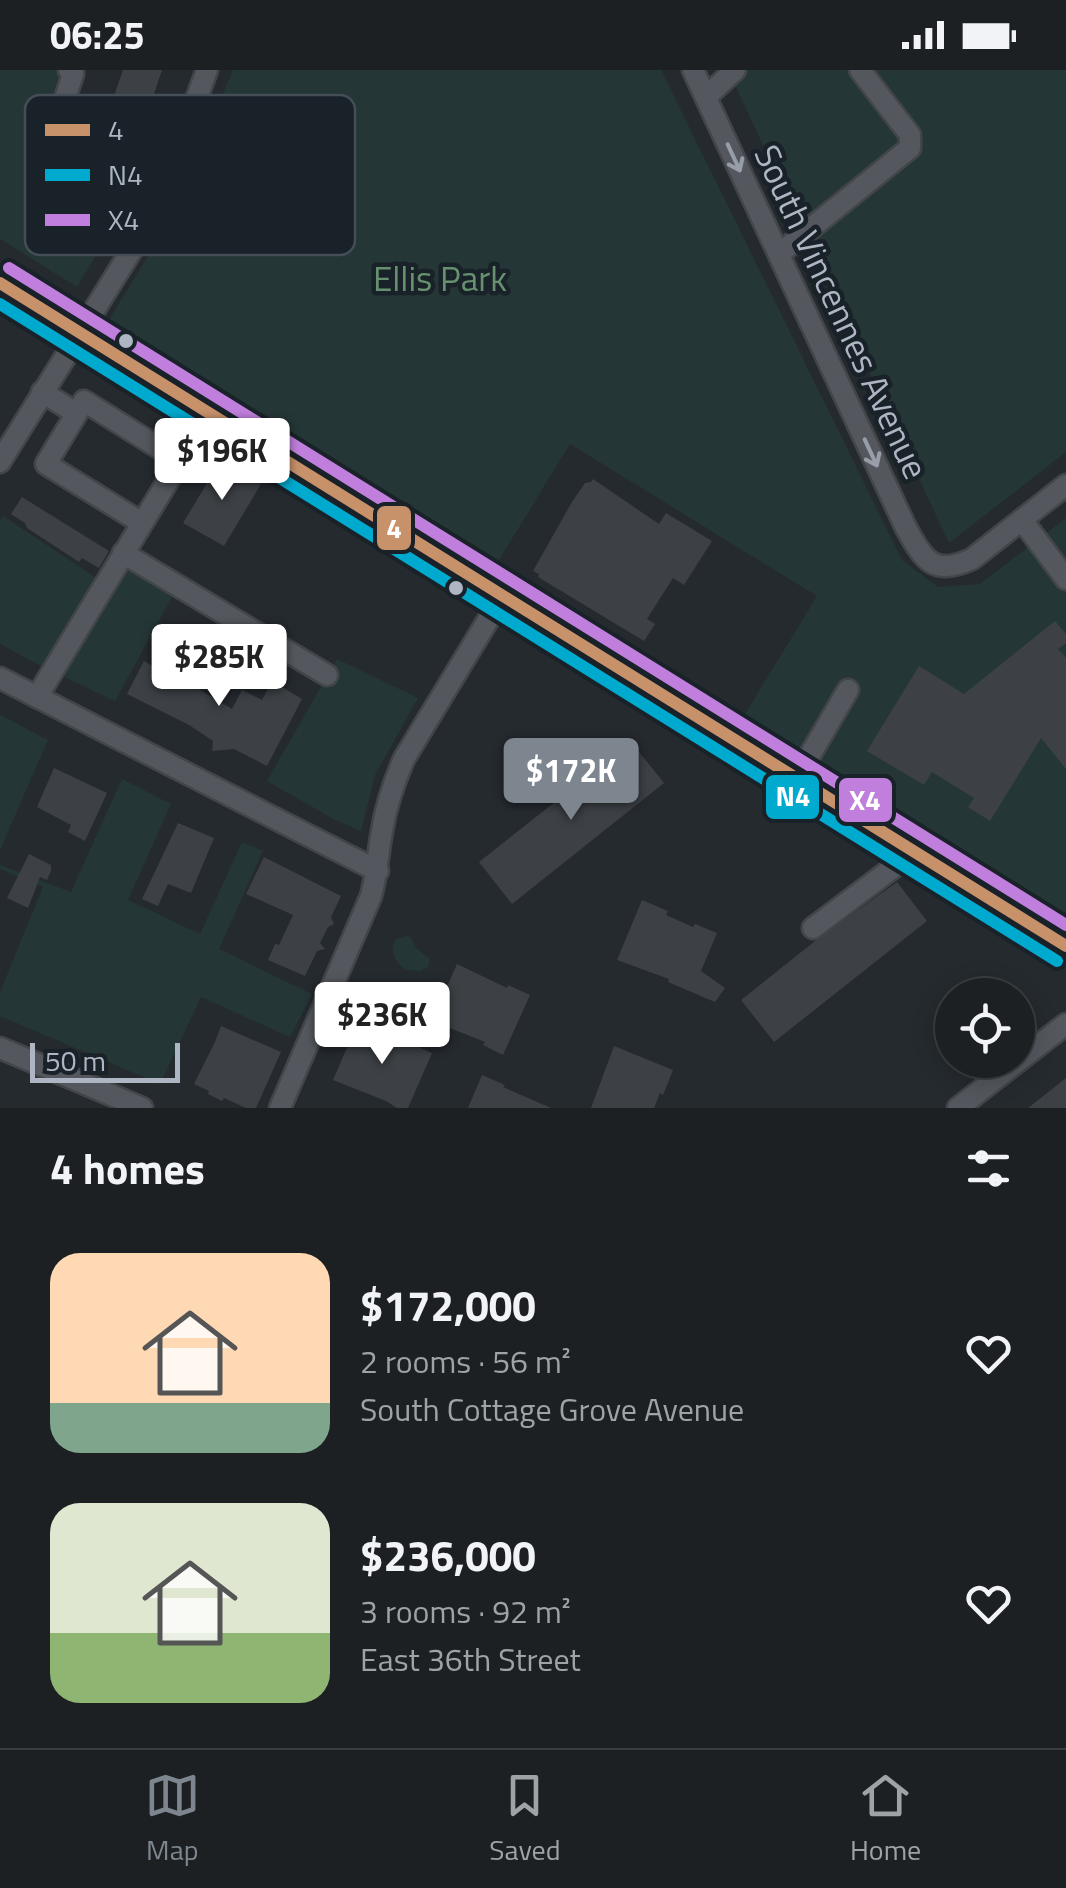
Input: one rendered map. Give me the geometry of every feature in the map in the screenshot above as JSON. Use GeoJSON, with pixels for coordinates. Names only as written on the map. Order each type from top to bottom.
{"type":"FeatureCollection","features":[{"type":"Feature","properties":{"kind":"main road"},"geometry":{"type":"LineString","coordinates":[[0,282],[1066,946]]}},
{"type":"Feature","properties":{"kind":"street"},"geometry":{"type":"LineString","coordinates":[[66,95],[73,74],[69,70]]}},
{"type":"Feature","properties":{"kind":"street"},"geometry":{"type":"LineString","coordinates":[[198,95],[207,70]]}},
{"type":"Feature","properties":{"kind":"street","name":"South Vincennes Avenue"},"geometry":{"type":"LineString","coordinates":[[693,70],[920,553],[930,563],[958,566],[1022,520]]}},
{"type":"Feature","properties":{"kind":"street"},"geometry":{"type":"LineString","coordinates":[[706,97],[736,70]]}},
{"type":"Feature","properties":{"kind":"street"},"geometry":{"type":"LineString","coordinates":[[778,254],[910,148],[910,135],[860,70]]}},
{"type":"Feature","properties":{"kind":"street"},"geometry":{"type":"LineString","coordinates":[[0,462],[126,255]]}},
{"type":"Feature","properties":{"kind":"street"},"geometry":{"type":"LineString","coordinates":[[42,392],[76,413]]}},
{"type":"Feature","properties":{"kind":"street"},"geometry":{"type":"LineString","coordinates":[[142,523],[46,464],[76,413],[84,400],[180,461]]}},
{"type":"Feature","properties":{"kind":"street"},"geometry":{"type":"LineString","coordinates":[[36,697],[209,413]]}},
{"type":"Feature","properties":{"kind":"street"},"geometry":{"type":"LineString","coordinates":[[1066,484],[1022,520],[1066,579]]}},
{"type":"Feature","properties":{"kind":"street"},"geometry":{"type":"LineString","coordinates":[[123,554],[327,675]]}},
{"type":"Feature","properties":{"kind":"street"},"geometry":{"type":"LineString","coordinates":[[280,1108],[362,921],[378,872],[392,787],[404,759],[502,597]]}},
{"type":"Feature","properties":{"kind":"street"},"geometry":{"type":"LineString","coordinates":[[0,678],[378,872]]}},
{"type":"Feature","properties":{"kind":"street"},"geometry":{"type":"LineString","coordinates":[[796,779],[848,690]]}},
{"type":"Feature","properties":{"kind":"street"},"geometry":{"type":"LineString","coordinates":[[812,928],[894,868],[910,850]]}},
{"type":"Feature","properties":{"kind":"street"},"geometry":{"type":"LineString","coordinates":[[958,1108],[1066,1024]]}},
{"type":"Feature","properties":{"kind":"street"},"geometry":{"type":"LineString","coordinates":[[0,1048],[142,1108]]}},
{"type":"Feature","properties":{"kind":"green space"},"geometry":{"type":"Polygon","coordinates":[[[0,70],[69,70],[59,76],[53,95],[25,95],[25,255],[0,239],[0,70]]]}},
{"type":"Feature","properties":{"kind":"green space","name":"Ellis Park"},"geometry":{"type":"Polygon","coordinates":[[[233,70],[661,70],[902,560],[938,587],[980,584],[1066,518],[1066,915],[745,714],[817,596],[570,444],[499,560],[107,323],[149,255],[355,255],[355,95],[222,95],[233,70]]]}},
{"type":"Feature","properties":{"kind":"green space"},"geometry":{"type":"Polygon","coordinates":[[[728,70],[1066,70],[1066,452],[949,543],[728,70]]]}},
{"type":"Feature","properties":{"kind":"green space"},"geometry":{"type":"Polygon","coordinates":[[[26,255],[96,255],[77,287],[26,255]]]}},
{"type":"Feature","properties":{"kind":"green space"},"geometry":{"type":"Polygon","coordinates":[[[3,516],[98,579],[43,667],[0,644],[3,516]]]}},
{"type":"Feature","properties":{"kind":"green space"},"geometry":{"type":"Polygon","coordinates":[[[125,565],[174,593],[115,701],[58,674],[125,565]]]}},
{"type":"Feature","properties":{"kind":"green space"},"geometry":{"type":"Polygon","coordinates":[[[337,659],[418,698],[375,775],[361,831],[267,781],[337,659]]]}},
{"type":"Feature","properties":{"kind":"green space"},"geometry":{"type":"Polygon","coordinates":[[[0,715],[48,740],[0,850],[0,715]]]}},
{"type":"Feature","properties":{"kind":"green space"},"geometry":{"type":"Polygon","coordinates":[[[122,779],[171,804],[128,900],[200,934],[242,842],[263,851],[219,949],[312,994],[290,1037],[201,997],[160,1084],[0,1016],[0,992],[43,887],[0,869],[0,865],[71,892],[122,779]]]}},
{"type":"Feature","properties":{"kind":"green space"},"geometry":{"type":"Polygon","coordinates":[[[407,936],[430,959],[428,967],[407,970],[396,961],[396,939],[407,936]]]}},
{"type":"Feature","properties":{"kind":"building"},"geometry":{"type":"Polygon","coordinates":[[[123,70],[162,70],[154,95],[114,95],[123,70]]]}},
{"type":"Feature","properties":{"kind":"building"},"geometry":{"type":"Polygon","coordinates":[[[221,460],[261,484],[224,546],[183,523],[221,460]]]}},
{"type":"Feature","properties":{"kind":"building"},"geometry":{"type":"Polygon","coordinates":[[[593,479],[659,524],[666,513],[712,541],[684,585],[673,578],[647,619],[655,624],[644,641],[533,571],[572,502],[585,483],[593,479]]]}},
{"type":"Feature","properties":{"kind":"building"},"geometry":{"type":"Polygon","coordinates":[[[22,497],[109,551],[99,568],[82,558],[79,562],[11,514],[22,497]]]}},
{"type":"Feature","properties":{"kind":"building"},"geometry":{"type":"Polygon","coordinates":[[[1055,621],[1066,634],[1066,643],[1058,649],[1066,658],[1066,769],[1041,738],[990,821],[968,807],[974,798],[932,772],[924,785],[867,751],[919,666],[964,694],[1055,621]]]}},
{"type":"Feature","properties":{"kind":"building"},"geometry":{"type":"Polygon","coordinates":[[[236,636],[251,646],[242,661],[227,652],[236,636]]]}},
{"type":"Feature","properties":{"kind":"building"},"geometry":{"type":"Polygon","coordinates":[[[183,653],[207,665],[195,687],[232,709],[242,690],[262,700],[272,681],[302,699],[267,766],[234,749],[212,751],[213,741],[127,694],[144,661],[171,674],[183,653]]]}},
{"type":"Feature","properties":{"kind":"building"},"geometry":{"type":"Polygon","coordinates":[[[631,742],[664,783],[512,904],[479,862],[631,742]]]}},
{"type":"Feature","properties":{"kind":"building"},"geometry":{"type":"Polygon","coordinates":[[[54,768],[107,793],[85,841],[68,832],[71,825],[37,807],[54,768]]]}},
{"type":"Feature","properties":{"kind":"building"},"geometry":{"type":"Polygon","coordinates":[[[178,823],[214,838],[191,893],[168,884],[158,906],[142,899],[178,823]]]}},
{"type":"Feature","properties":{"kind":"building"},"geometry":{"type":"Polygon","coordinates":[[[29,854],[51,865],[51,871],[47,880],[40,877],[28,908],[7,898],[29,854]]]}},
{"type":"Feature","properties":{"kind":"building"},"geometry":{"type":"Polygon","coordinates":[[[264,857],[341,896],[331,917],[334,924],[328,927],[320,943],[325,949],[317,951],[305,976],[268,960],[293,915],[246,894],[264,857]]]}},
{"type":"Feature","properties":{"kind":"building"},"geometry":{"type":"Polygon","coordinates":[[[897,882],[927,921],[774,1042],[741,1000],[897,882]]]}},
{"type":"Feature","properties":{"kind":"building"},"geometry":{"type":"Polygon","coordinates":[[[642,900],[693,927],[695,924],[717,933],[701,971],[725,988],[715,1002],[668,982],[669,979],[617,960],[642,900]]]}},
{"type":"Feature","properties":{"kind":"building"},"geometry":{"type":"Polygon","coordinates":[[[457,964],[530,995],[503,1055],[483,1045],[485,1042],[432,1021],[457,964]]]}},
{"type":"Feature","properties":{"kind":"building"},"geometry":{"type":"Polygon","coordinates":[[[358,1022],[408,1047],[409,1043],[432,1053],[408,1108],[397,1108],[333,1080],[358,1022]]]}},
{"type":"Feature","properties":{"kind":"building"},"geometry":{"type":"Polygon","coordinates":[[[221,1026],[281,1052],[256,1108],[224,1098],[222,1101],[194,1084],[221,1026]]]}},
{"type":"Feature","properties":{"kind":"building"},"geometry":{"type":"Polygon","coordinates":[[[614,1046],[673,1070],[654,1108],[591,1108],[614,1046]]]}},
{"type":"Feature","properties":{"kind":"building"},"geometry":{"type":"Polygon","coordinates":[[[482,1075],[503,1087],[551,1108],[468,1108],[482,1075]]]}},
{"type":"Feature","properties":{"kind":"building"},"geometry":{"type":"Polygon","coordinates":[[[1066,1078],[1066,1108],[1028,1108],[1066,1078]]]}},
{"type":"Feature","properties":{"kind":"transit line","name":"X4"},"geometry":{"type":"LineString","coordinates":[[9,268],[1066,925]]}},
{"type":"Feature","properties":{"kind":"transit line","name":"4"},"geometry":{"type":"LineString","coordinates":[[0,283],[1066,946]]}},
{"type":"Feature","properties":{"kind":"transit line","name":"N4"},"geometry":{"type":"LineString","coordinates":[[0,304],[1057,961]]}}]}
